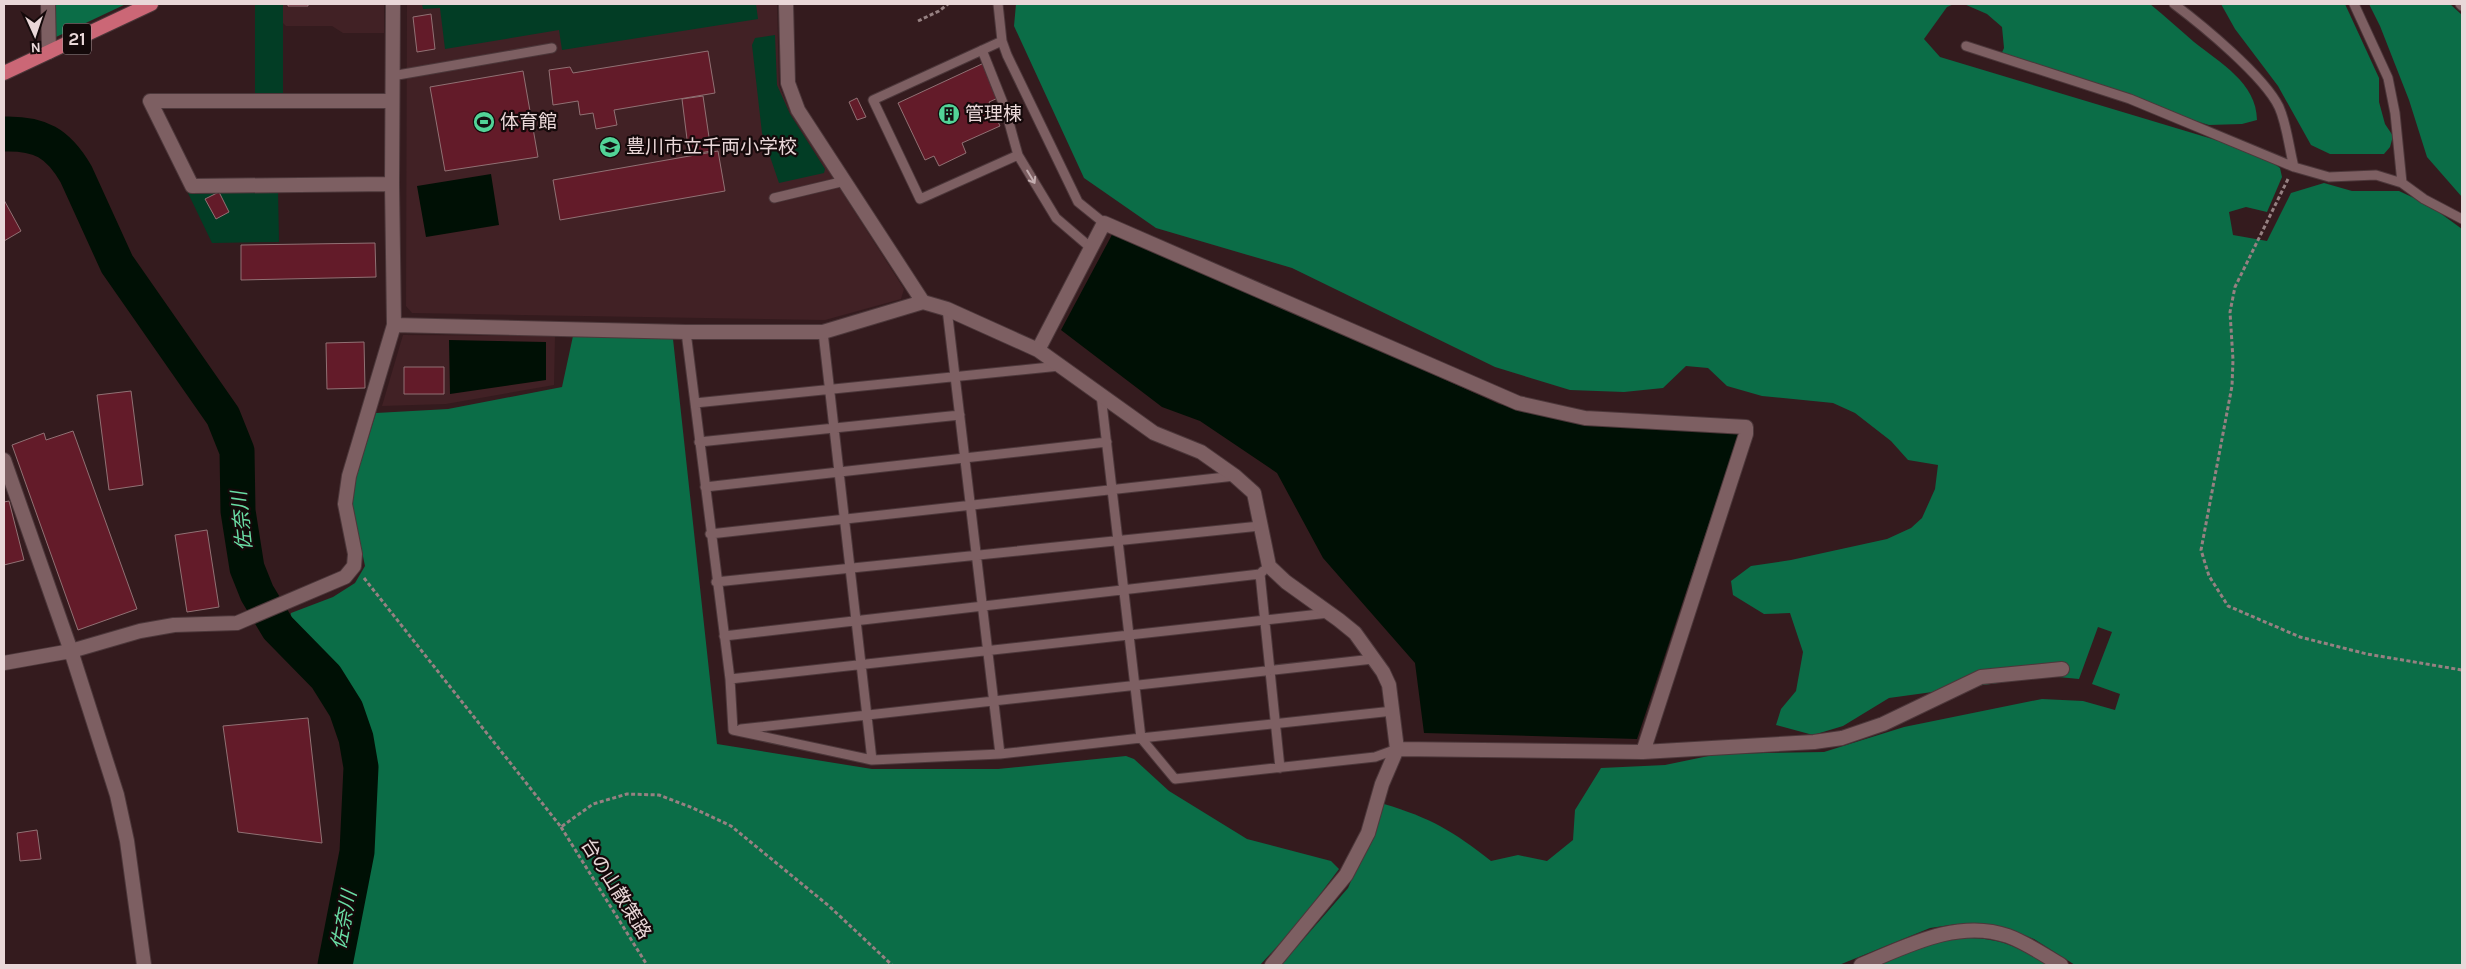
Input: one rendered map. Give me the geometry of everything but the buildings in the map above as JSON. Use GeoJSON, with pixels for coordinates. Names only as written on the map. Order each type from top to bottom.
{"type":"FeatureCollection","features":[{"type":"Feature","properties":{"kind":"main road","name":"21"},"geometry":{"type":"LineString","coordinates":[[4,73],[151,4]]}},
{"type":"Feature","properties":{"kind":"street"},"geometry":{"type":"LineString","coordinates":[[48,4],[49,52]]}},
{"type":"Feature","properties":{"kind":"street"},"geometry":{"type":"LineString","coordinates":[[4,663],[71,651],[140,631],[174,625],[237,623],[345,576],[354,566],[355,554],[345,504],[349,476],[394,325],[392,184],[393,4]]}},
{"type":"Feature","properties":{"kind":"street"},"geometry":{"type":"LineString","coordinates":[[786,4],[788,83],[798,110],[923,302]]}},
{"type":"Feature","properties":{"kind":"street"},"geometry":{"type":"LineString","coordinates":[[392,101],[150,101],[192,186],[392,184]]}},
{"type":"Feature","properties":{"kind":"street"},"geometry":{"type":"LineString","coordinates":[[1038,350],[1104,223],[1518,403],[1585,418],[1746,427],[1746,434],[1643,752]]}},
{"type":"Feature","properties":{"kind":"street"},"geometry":{"type":"LineString","coordinates":[[394,325],[686,332],[823,332],[923,302],[947,309],[1038,350],[1154,433],[1201,452],[1235,476],[1254,493],[1260,526],[1264,570],[1286,582],[1355,633],[1389,685],[1397,749],[1382,784],[1368,833],[1346,875],[1272,965]]}},
{"type":"Feature","properties":{"kind":"street"},"geometry":{"type":"LineString","coordinates":[[4,460],[71,651],[117,795],[128,841],[144,965]]}},
{"type":"Feature","properties":{"kind":"street"},"geometry":{"type":"LineString","coordinates":[[1397,749],[1643,752],[1814,742],[1842,738],[1883,724],[1981,677],[2062,669]]}},
{"type":"Feature","properties":{"kind":"street"},"geometry":{"type":"LineString","coordinates":[[1861,965],[1922,940],[1966,931],[2006,935],[2026,944],[2061,965]]}},
{"type":"Feature","properties":{"kind":"lane"},"geometry":{"type":"LineString","coordinates":[[998,4],[1002,42],[1078,202],[1104,223]]}},
{"type":"Feature","properties":{"kind":"lane"},"geometry":{"type":"LineString","coordinates":[[2174,4],[2194,19],[2266,88],[2279,107],[2294,167]]}},
{"type":"Feature","properties":{"kind":"lane"},"geometry":{"type":"LineString","coordinates":[[2354,4],[2388,78],[2395,113],[2402,183]]}},
{"type":"Feature","properties":{"kind":"lane"},"geometry":{"type":"LineString","coordinates":[[1002,42],[874,100],[920,200],[1018,155]]}},
{"type":"Feature","properties":{"kind":"lane"},"geometry":{"type":"LineString","coordinates":[[1966,46],[2130,99],[2294,167],[2329,177],[2376,175],[2402,183],[2424,200],[2462,219]]}},
{"type":"Feature","properties":{"kind":"lane"},"geometry":{"type":"LineString","coordinates":[[392,76],[552,48]]}},
{"type":"Feature","properties":{"kind":"lane"},"geometry":{"type":"LineString","coordinates":[[982,50],[1006,108],[1018,155],[1056,218],[1091,248]]}},
{"type":"Feature","properties":{"kind":"lane"},"geometry":{"type":"LineString","coordinates":[[774,198],[845,181]]}},
{"type":"Feature","properties":{"kind":"lane"},"geometry":{"type":"LineString","coordinates":[[947,309],[1000,754]]}},
{"type":"Feature","properties":{"kind":"lane"},"geometry":{"type":"LineString","coordinates":[[686,332],[716,582],[730,679],[733,730]]}},
{"type":"Feature","properties":{"kind":"lane"},"geometry":{"type":"LineString","coordinates":[[823,332],[872,760]]}},
{"type":"Feature","properties":{"kind":"lane"},"geometry":{"type":"LineString","coordinates":[[695,403],[1061,366]]}},
{"type":"Feature","properties":{"kind":"lane"},"geometry":{"type":"LineString","coordinates":[[1101,396],[1141,738],[1175,779],[1375,757],[1397,749]]}},
{"type":"Feature","properties":{"kind":"lane"},"geometry":{"type":"LineString","coordinates":[[699,442],[960,415]]}},
{"type":"Feature","properties":{"kind":"lane"},"geometry":{"type":"LineString","coordinates":[[705,488],[1107,442]]}},
{"type":"Feature","properties":{"kind":"lane"},"geometry":{"type":"LineString","coordinates":[[710,534],[1235,476]]}},
{"type":"Feature","properties":{"kind":"lane"},"geometry":{"type":"LineString","coordinates":[[716,582],[1260,526]]}},
{"type":"Feature","properties":{"kind":"lane"},"geometry":{"type":"LineString","coordinates":[[724,636],[1124,590],[1264,570],[1264,620],[1280,768]]}},
{"type":"Feature","properties":{"kind":"lane"},"geometry":{"type":"LineString","coordinates":[[730,679],[1329,613]]}},
{"type":"Feature","properties":{"kind":"lane"},"geometry":{"type":"LineString","coordinates":[[733,730],[867,713],[1135,686],[1373,659]]}},
{"type":"Feature","properties":{"kind":"lane"},"geometry":{"type":"LineString","coordinates":[[733,730],[872,760],[1000,754],[1393,711]]}},
{"type":"Feature","properties":{"kind":"path"},"geometry":{"type":"LineString","coordinates":[[918,21],[940,11],[948,4]]}},
{"type":"Feature","properties":{"kind":"path"},"geometry":{"type":"LineString","coordinates":[[2294,167],[2235,286],[2230,312],[2233,360],[2232,386],[2201,550],[2209,576],[2228,606],[2300,637],[2367,654],[2462,670]]}},
{"type":"Feature","properties":{"kind":"path","name":"台の山散策路"},"geometry":{"type":"LineString","coordinates":[[354,566],[561,827],[648,965]]}},
{"type":"Feature","properties":{"kind":"path"},"geometry":{"type":"LineString","coordinates":[[561,827],[593,804],[627,794],[659,795],[693,808],[731,826],[829,906],[892,965]]}},
{"type":"Feature","properties":{"kind":"shaded area"},"geometry":{"type":"Polygon","coordinates":[[[283,4],[384,4],[384,33],[343,33],[332,26],[286,26],[283,23],[283,4]]]}},
{"type":"Feature","properties":{"kind":"shaded area","name":"豊川市立千両小学校"},"geometry":{"type":"Polygon","coordinates":[[[407,4],[777,4],[779,85],[789,109],[904,289],[901,299],[825,320],[412,313],[406,306],[407,4]]]}},
{"type":"Feature","properties":{"kind":"shaded area"},"geometry":{"type":"Polygon","coordinates":[[[491,174],[499,225],[426,237],[417,186],[491,174]]]}},
{"type":"Feature","properties":{"kind":"shaded area"},"geometry":{"type":"Polygon","coordinates":[[[1114,231],[1499,404],[1583,425],[1739,433],[1637,739],[1424,733],[1415,663],[1323,558],[1277,473],[1200,421],[1162,407],[1061,330],[1114,231]]]}},
{"type":"Feature","properties":{"kind":"shaded area"},"geometry":{"type":"Polygon","coordinates":[[[403,335],[555,336],[554,385],[446,404],[382,406],[403,335]]]}},
{"type":"Feature","properties":{"kind":"shaded area"},"geometry":{"type":"Polygon","coordinates":[[[449,340],[546,342],[546,380],[450,394],[449,340]]]}},
{"type":"Feature","properties":{"kind":"green space"},"geometry":{"type":"Polygon","coordinates":[[[52,4],[126,4],[56,37],[53,33],[52,4]]]}},
{"type":"Feature","properties":{"kind":"green space"},"geometry":{"type":"Polygon","coordinates":[[[255,4],[283,4],[283,95],[255,95],[255,4]]]}},
{"type":"Feature","properties":{"kind":"green space"},"geometry":{"type":"Polygon","coordinates":[[[422,4],[756,4],[758,19],[562,50],[559,30],[445,49],[440,8],[423,9],[422,4]]]}},
{"type":"Feature","properties":{"kind":"green space"},"geometry":{"type":"Polygon","coordinates":[[[1016,4],[1954,4],[1947,7],[1924,39],[1940,57],[2229,144],[2272,162],[2280,168],[2282,177],[2267,212],[2246,207],[2229,212],[2233,235],[2267,241],[2291,193],[2324,183],[2352,191],[2399,191],[2429,205],[2462,229],[2462,965],[2075,965],[2034,939],[2009,929],[1957,924],[1930,928],[1839,965],[1281,965],[1348,888],[1384,804],[1441,826],[1491,861],[1518,855],[1547,861],[1573,840],[1575,810],[1601,768],[1665,765],[1718,754],[1824,752],[1904,727],[2042,699],[2083,701],[2115,710],[2120,694],[2092,684],[2112,632],[2098,627],[2079,679],[2048,676],[1889,698],[1843,726],[1813,735],[1776,725],[1781,709],[1796,691],[1803,652],[1790,613],[1764,614],[1733,595],[1731,581],[1751,566],[1791,560],[1887,539],[1911,528],[1922,518],[1935,489],[1938,465],[1908,460],[1891,441],[1855,413],[1833,403],[1762,396],[1727,386],[1708,368],[1686,366],[1663,388],[1624,392],[1570,390],[1495,367],[1292,268],[1156,228],[1084,178],[1014,26],[1016,4]]]}},
{"type":"Feature","properties":{"kind":"green space"},"geometry":{"type":"Polygon","coordinates":[[[1964,4],[2150,4],[2244,84],[2251,95],[2257,120],[2242,124],[2209,125],[1998,61],[2004,48],[2002,27],[1987,14],[1964,4]]]}},
{"type":"Feature","properties":{"kind":"green space"},"geometry":{"type":"Polygon","coordinates":[[[2221,4],[2345,4],[2379,78],[2379,102],[2385,124],[2393,136],[2390,147],[2384,154],[2330,154],[2311,145],[2278,86],[2235,29],[2221,4]]]}},
{"type":"Feature","properties":{"kind":"green space"},"geometry":{"type":"Polygon","coordinates":[[[2369,4],[2450,4],[2462,15],[2462,197],[2427,157],[2409,100],[2380,26],[2369,4]]]}},
{"type":"Feature","properties":{"kind":"green space"},"geometry":{"type":"Polygon","coordinates":[[[775,35],[777,85],[790,114],[825,169],[824,173],[779,183],[762,133],[752,45],[755,38],[775,35]]]}},
{"type":"Feature","properties":{"kind":"green space"},"geometry":{"type":"Polygon","coordinates":[[[278,190],[279,242],[212,243],[187,191],[278,190]]]}},
{"type":"Feature","properties":{"kind":"green space"},"geometry":{"type":"Polygon","coordinates":[[[573,336],[673,339],[717,744],[872,769],[998,769],[1126,756],[1134,759],[1169,791],[1247,839],[1331,861],[1339,869],[1297,925],[1260,965],[345,965],[363,839],[366,804],[364,742],[358,719],[343,694],[287,629],[291,613],[333,597],[355,583],[365,566],[353,509],[352,490],[376,413],[448,409],[562,387],[573,336]]]}},
{"type":"Feature","properties":{"kind":"green space"},"geometry":{"type":"Polygon","coordinates":[[[1957,938],[1984,939],[2005,943],[2048,965],[1876,965],[1925,946],[1957,938]]]}},
{"type":"Feature","properties":{"kind":"waterway","name":"佐奈川"},"geometry":{"type":"LineString","coordinates":[[4,134],[28,135],[47,142],[55,147],[69,163],[76,174],[117,264],[223,416],[237,451],[238,511],[247,568],[257,593],[278,628],[326,677],[346,709],[356,738],[361,767],[357,852],[335,965]]}},
{"type":"Feature","properties":{"kind":"place","name":"管理棟"},"geometry":{"type":"Point","coordinates":[949,114]}},
{"type":"Feature","properties":{"kind":"place","name":"体育館"},"geometry":{"type":"Point","coordinates":[484,122]}},
{"type":"Feature","properties":{"kind":"place","name":"豊川市立千両小学校"},"geometry":{"type":"Point","coordinates":[610,147]}}]}
